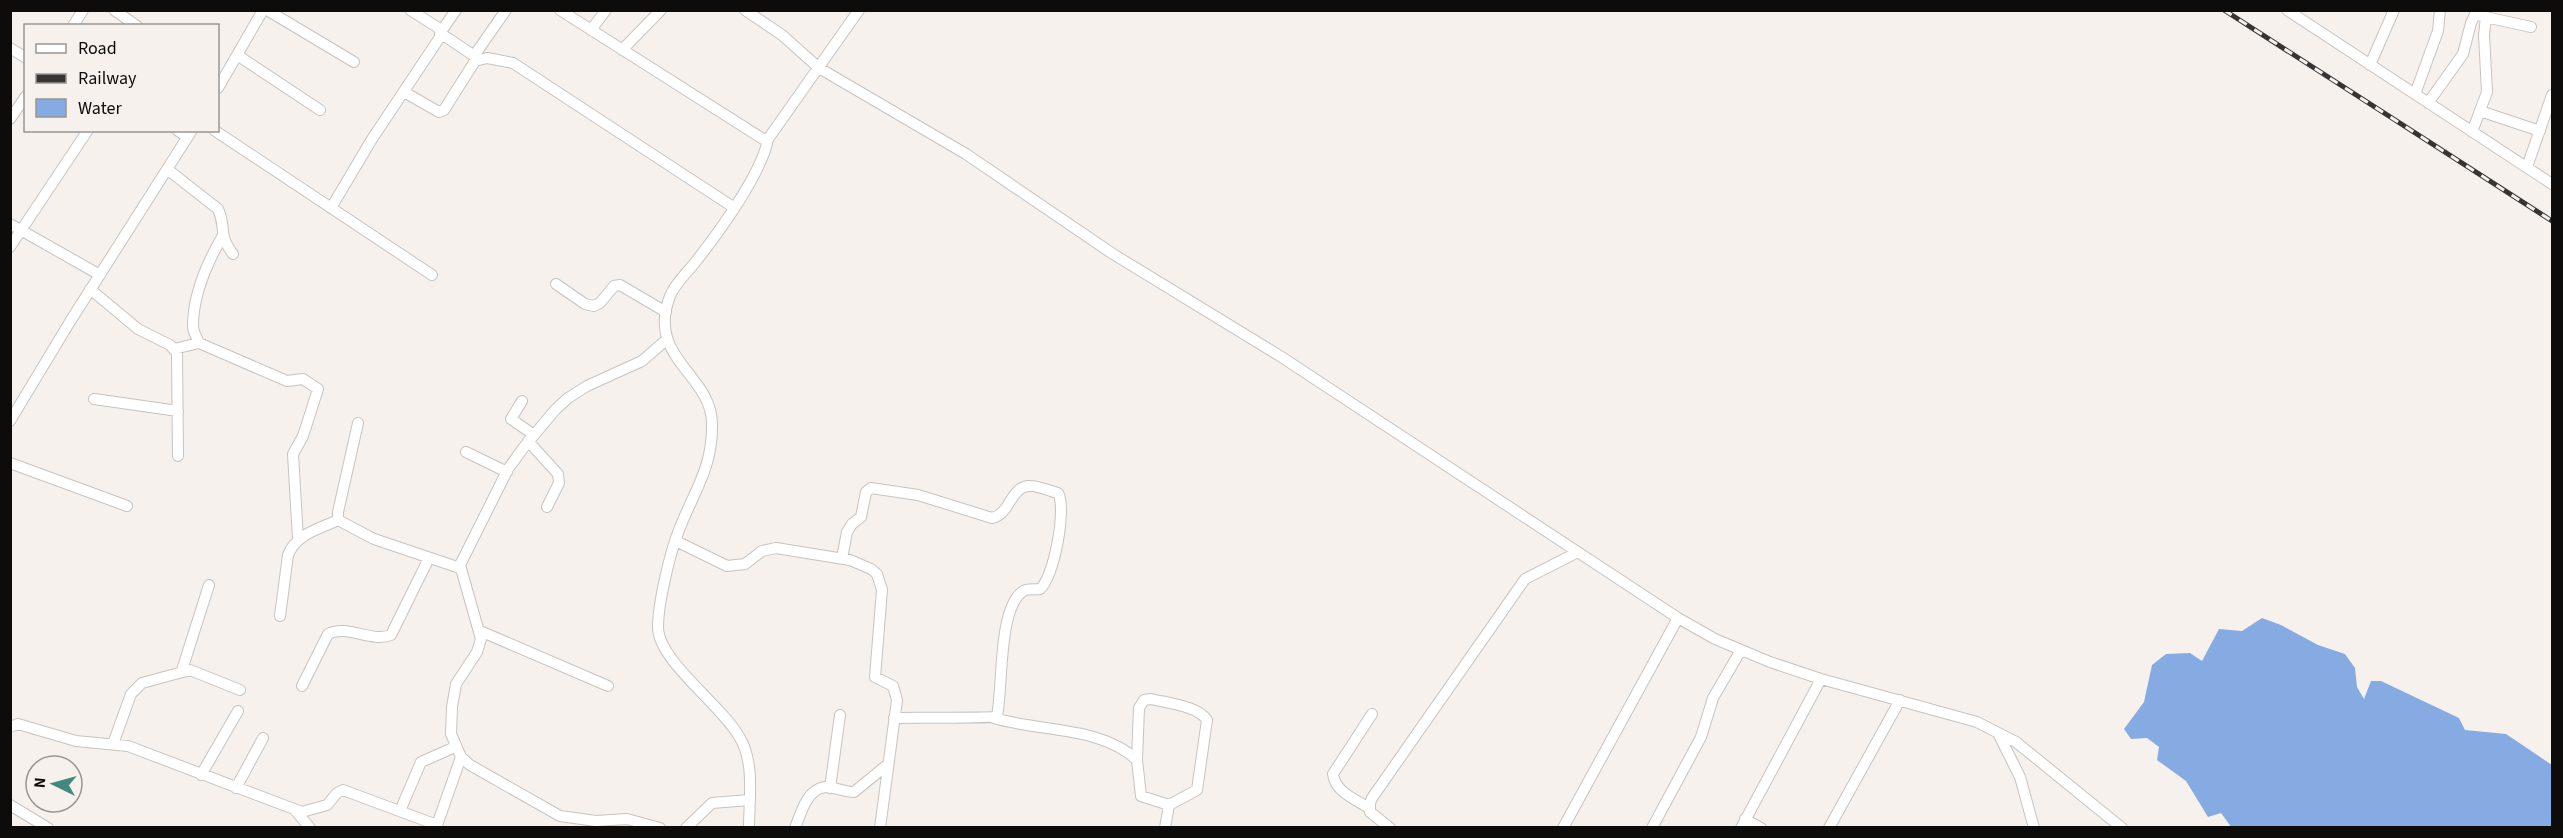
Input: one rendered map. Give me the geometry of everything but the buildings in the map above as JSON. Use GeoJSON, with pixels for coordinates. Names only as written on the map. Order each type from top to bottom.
{"type":"FeatureCollection","features":[{"type":"Feature","properties":{"kind":"street"},"geometry":{"type":"LineString","coordinates":[[74,24],[83,10]]}},
{"type":"Feature","properties":{"kind":"street"},"geometry":{"type":"LineString","coordinates":[[114,10],[134,24]]}},
{"type":"Feature","properties":{"kind":"street"},"geometry":{"type":"LineString","coordinates":[[219,83],[265,10],[354,62]]}},
{"type":"Feature","properties":{"kind":"street"},"geometry":{"type":"LineString","coordinates":[[410,10],[477,58],[504,60],[524,68],[733,207]]}},
{"type":"Feature","properties":{"kind":"street"},"geometry":{"type":"LineString","coordinates":[[331,208],[372,139],[456,10]]}},
{"type":"Feature","properties":{"kind":"street"},"geometry":{"type":"LineString","coordinates":[[404,92],[436,112],[442,111],[506,10]]}},
{"type":"Feature","properties":{"kind":"street"},"geometry":{"type":"LineString","coordinates":[[560,10],[763,139],[768,139]]}},
{"type":"Feature","properties":{"kind":"street"},"geometry":{"type":"LineString","coordinates":[[591,30],[606,10]]}},
{"type":"Feature","properties":{"kind":"street"},"geometry":{"type":"LineString","coordinates":[[622,50],[661,10]]}},
{"type":"Feature","properties":{"kind":"street"},"geometry":{"type":"LineString","coordinates":[[746,10],[782,35],[819,68],[966,154],[1113,254],[1280,356],[1678,618],[1740,650],[1821,679],[1977,722],[2016,742],[2122,828]]}},
{"type":"Feature","properties":{"kind":"street"},"geometry":{"type":"LineString","coordinates":[[749,828],[749,762],[741,740],[725,716],[673,662],[662,644],[658,629],[678,530],[698,492],[711,453],[712,420],[703,394],[676,359],[666,340],[666,312],[670,294],[699,258],[733,207],[762,160],[768,139],[859,10]]}},
{"type":"Feature","properties":{"kind":"street"},"geometry":{"type":"LineString","coordinates":[[2288,10],[2553,184]]}},
{"type":"Feature","properties":{"kind":"street"},"geometry":{"type":"LineString","coordinates":[[2370,65],[2394,10]]}},
{"type":"Feature","properties":{"kind":"street"},"geometry":{"type":"LineString","coordinates":[[2415,94],[2438,31],[2440,10]]}},
{"type":"Feature","properties":{"kind":"street"},"geometry":{"type":"LineString","coordinates":[[2428,103],[2463,54],[2479,14]]}},
{"type":"Feature","properties":{"kind":"street"},"geometry":{"type":"LineString","coordinates":[[2479,14],[2531,27]]}},
{"type":"Feature","properties":{"kind":"street"},"geometry":{"type":"LineString","coordinates":[[2472,132],[2487,92],[2484,35],[2479,14]]}},
{"type":"Feature","properties":{"kind":"street"},"geometry":{"type":"LineString","coordinates":[[10,48],[24,57]]}},
{"type":"Feature","properties":{"kind":"street"},"geometry":{"type":"LineString","coordinates":[[237,55],[320,110]]}},
{"type":"Feature","properties":{"kind":"street"},"geometry":{"type":"LineString","coordinates":[[2527,167],[2553,94]]}},
{"type":"Feature","properties":{"kind":"street"},"geometry":{"type":"LineString","coordinates":[[10,119],[24,99]]}},
{"type":"Feature","properties":{"kind":"street"},"geometry":{"type":"LineString","coordinates":[[2480,111],[2540,131]]}},
{"type":"Feature","properties":{"kind":"street"},"geometry":{"type":"LineString","coordinates":[[10,247],[87,132]]}},
{"type":"Feature","properties":{"kind":"street"},"geometry":{"type":"LineString","coordinates":[[217,132],[432,275]]}},
{"type":"Feature","properties":{"kind":"street"},"geometry":{"type":"LineString","coordinates":[[12,416],[90,289],[190,134]]}},
{"type":"Feature","properties":{"kind":"street"},"geometry":{"type":"LineString","coordinates":[[167,169],[218,209],[221,217],[222,237],[233,254]]}},
{"type":"Feature","properties":{"kind":"street"},"geometry":{"type":"LineString","coordinates":[[10,224],[100,275]]}},
{"type":"Feature","properties":{"kind":"street"},"geometry":{"type":"LineString","coordinates":[[200,343],[192,328],[199,291],[209,260],[222,237]]}},
{"type":"Feature","properties":{"kind":"street"},"geometry":{"type":"LineString","coordinates":[[556,284],[585,304],[594,306],[600,303],[614,286],[620,285],[666,312]]}},
{"type":"Feature","properties":{"kind":"street"},"geometry":{"type":"LineString","coordinates":[[90,289],[138,329],[174,349],[179,362],[178,456]]}},
{"type":"Feature","properties":{"kind":"street"},"geometry":{"type":"LineString","coordinates":[[660,828],[627,819],[572,824],[461,758],[451,734],[451,722],[456,684],[477,652],[482,639],[460,568],[463,555],[507,472],[531,438],[568,398],[587,386],[633,366],[666,340]]}},
{"type":"Feature","properties":{"kind":"street"},"geometry":{"type":"LineString","coordinates":[[174,349],[200,343],[287,381],[303,379],[318,388],[303,436],[293,454],[298,539]]}},
{"type":"Feature","properties":{"kind":"street"},"geometry":{"type":"LineString","coordinates":[[94,399],[178,411]]}},
{"type":"Feature","properties":{"kind":"street"},"geometry":{"type":"LineString","coordinates":[[522,401],[511,419],[531,438],[558,474],[558,483],[547,507]]}},
{"type":"Feature","properties":{"kind":"street"},"geometry":{"type":"LineString","coordinates":[[338,520],[358,423]]}},
{"type":"Feature","properties":{"kind":"street"},"geometry":{"type":"LineString","coordinates":[[466,452],[507,472]]}},
{"type":"Feature","properties":{"kind":"street"},"geometry":{"type":"LineString","coordinates":[[10,463],[127,506]]}},
{"type":"Feature","properties":{"kind":"street"},"geometry":{"type":"LineString","coordinates":[[842,558],[847,532],[852,524],[861,517],[866,492],[871,488],[918,495],[992,518],[999,517],[1017,490],[1023,487],[1029,486],[1058,493],[1063,505],[1054,555],[1046,582],[1040,589],[1025,590],[1020,593],[1006,625],[998,712],[994,718]]}},
{"type":"Feature","properties":{"kind":"street"},"geometry":{"type":"LineString","coordinates":[[280,616],[288,555],[292,546],[298,539],[338,520]]}},
{"type":"Feature","properties":{"kind":"street"},"geometry":{"type":"LineString","coordinates":[[338,520],[374,539],[460,568]]}},
{"type":"Feature","properties":{"kind":"street"},"geometry":{"type":"LineString","coordinates":[[676,541],[727,566],[745,564],[769,548],[842,558],[864,564],[877,574],[882,590],[874,673],[878,680],[893,686],[897,700],[880,828]]}},
{"type":"Feature","properties":{"kind":"street"},"geometry":{"type":"LineString","coordinates":[[1369,808],[1372,798],[1526,579],[1532,573],[1578,552]]}},
{"type":"Feature","properties":{"kind":"street"},"geometry":{"type":"LineString","coordinates":[[302,686],[328,634],[336,631],[382,638],[391,636],[429,558]]}},
{"type":"Feature","properties":{"kind":"street"},"geometry":{"type":"LineString","coordinates":[[182,670],[209,585]]}},
{"type":"Feature","properties":{"kind":"street"},"geometry":{"type":"LineString","coordinates":[[1563,828],[1678,618]]}},
{"type":"Feature","properties":{"kind":"street"},"geometry":{"type":"LineString","coordinates":[[480,631],[608,686]]}},
{"type":"Feature","properties":{"kind":"street"},"geometry":{"type":"LineString","coordinates":[[1652,828],[1702,734],[1713,698],[1740,650]]}},
{"type":"Feature","properties":{"kind":"street"},"geometry":{"type":"LineString","coordinates":[[113,744],[131,694],[137,686],[182,670],[197,672],[240,690]]}},
{"type":"Feature","properties":{"kind":"street"},"geometry":{"type":"LineString","coordinates":[[1761,828],[1743,823],[1821,679]]}},
{"type":"Feature","properties":{"kind":"street"},"geometry":{"type":"LineString","coordinates":[[1151,699],[1205,716],[1207,720],[1197,790],[1169,805],[1141,796],[1137,760],[1139,708],[1144,700],[1151,699]]}},
{"type":"Feature","properties":{"kind":"street"},"geometry":{"type":"LineString","coordinates":[[1829,828],[1900,700]]}},
{"type":"Feature","properties":{"kind":"street"},"geometry":{"type":"LineString","coordinates":[[201,775],[238,711]]}},
{"type":"Feature","properties":{"kind":"street"},"geometry":{"type":"LineString","coordinates":[[1372,714],[1333,774],[1334,783],[1369,808],[1373,816],[1387,827]]}},
{"type":"Feature","properties":{"kind":"street"},"geometry":{"type":"LineString","coordinates":[[830,788],[840,715]]}},
{"type":"Feature","properties":{"kind":"street"},"geometry":{"type":"LineString","coordinates":[[894,718],[994,718],[1018,725],[1099,739],[1137,760]]}},
{"type":"Feature","properties":{"kind":"street"},"geometry":{"type":"LineString","coordinates":[[10,727],[18,724],[76,741],[128,746],[295,810],[307,812],[327,805],[343,790],[436,826],[461,758]]}},
{"type":"Feature","properties":{"kind":"street"},"geometry":{"type":"LineString","coordinates":[[1998,733],[2020,777],[2034,828]]}},
{"type":"Feature","properties":{"kind":"street"},"geometry":{"type":"LineString","coordinates":[[236,788],[263,738]]}},
{"type":"Feature","properties":{"kind":"street"},"geometry":{"type":"LineString","coordinates":[[400,811],[422,762],[456,747]]}},
{"type":"Feature","properties":{"kind":"street"},"geometry":{"type":"LineString","coordinates":[[795,828],[809,796],[821,789],[830,788],[850,792],[859,790],[887,765]]}},
{"type":"Feature","properties":{"kind":"street"},"geometry":{"type":"LineString","coordinates":[[686,828],[712,803],[749,800]]}},
{"type":"Feature","properties":{"kind":"street"},"geometry":{"type":"LineString","coordinates":[[10,805],[48,828]]}},
{"type":"Feature","properties":{"kind":"street"},"geometry":{"type":"LineString","coordinates":[[1164,828],[1169,805]]}},
{"type":"Feature","properties":{"kind":"street"},"geometry":{"type":"LineString","coordinates":[[295,810],[310,828]]}},
{"type":"Feature","properties":{"kind":"water"},"geometry":{"type":"Polygon","coordinates":[[[2262,618],[2281,625],[2318,645],[2345,654],[2355,668],[2357,687],[2364,699],[2371,681],[2381,681],[2459,718],[2465,730],[2506,734],[2552,765],[2552,827],[2232,828],[2221,813],[2208,817],[2186,781],[2157,760],[2159,747],[2147,738],[2131,739],[2124,729],[2144,702],[2152,665],[2166,654],[2190,653],[2202,661],[2219,629],[2242,631],[2262,618]]]}},
{"type":"Feature","properties":{"kind":"railway"},"geometry":{"type":"LineString","coordinates":[[2224,10],[2552,221]]}}]}
